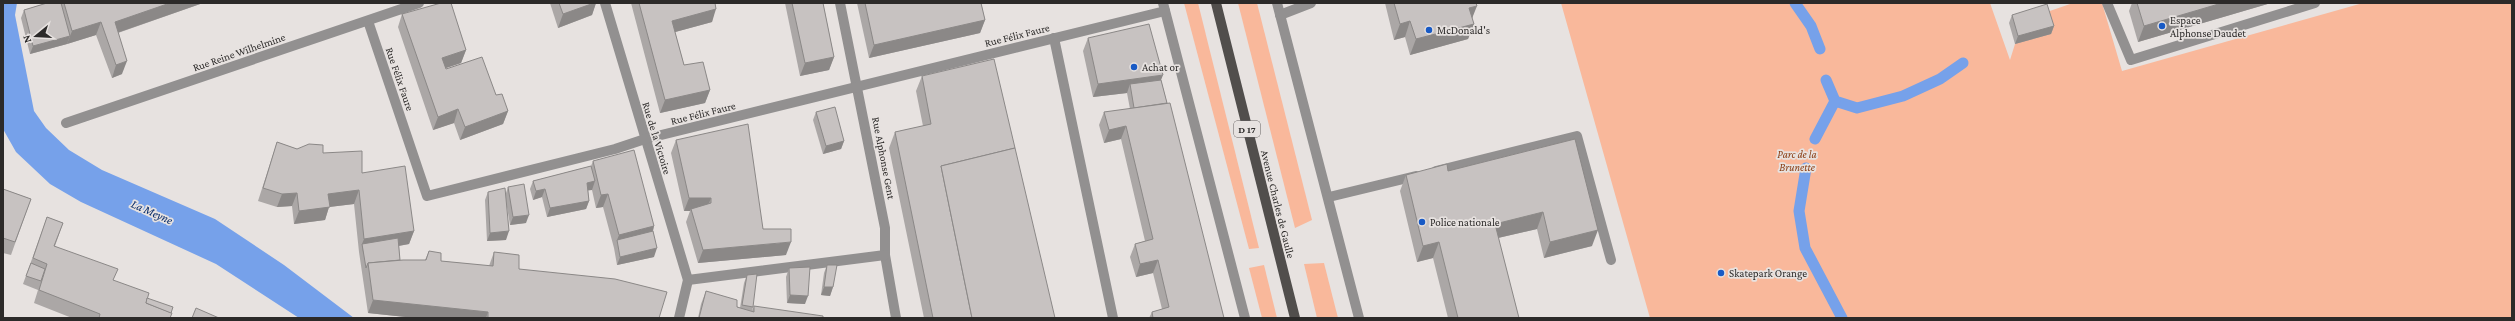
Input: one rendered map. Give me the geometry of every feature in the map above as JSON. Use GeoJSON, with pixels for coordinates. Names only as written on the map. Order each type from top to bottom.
{"type":"FeatureCollection","features":[{"type":"Feature","properties":{"kind":"main road","name":"Avenue Charles de Gaulle"},"geometry":{"type":"LineString","coordinates":[[1216,3],[1295,318]]}},
{"type":"Feature","properties":{"kind":"street","name":"Rue Reine Wilhelmine"},"geometry":{"type":"LineString","coordinates":[[66,123],[419,3]]}},
{"type":"Feature","properties":{"kind":"street","name":"Rue de la Victoire"},"geometry":{"type":"LineString","coordinates":[[605,3],[688,280]]}},
{"type":"Feature","properties":{"kind":"street","name":"Rue Alphonse Gent"},"geometry":{"type":"LineString","coordinates":[[840,3],[885,228],[885,255],[896,318]]}},
{"type":"Feature","properties":{"kind":"street"},"geometry":{"type":"LineString","coordinates":[[1277,3],[1329,197],[1359,318]]}},
{"type":"Feature","properties":{"kind":"street"},"geometry":{"type":"LineString","coordinates":[[1280,15],[1311,3]]}},
{"type":"Feature","properties":{"kind":"street"},"geometry":{"type":"LineString","coordinates":[[2107,3],[2131,60],[2315,3]]}},
{"type":"Feature","properties":{"kind":"street","name":"Rue Félix Faure"},"geometry":{"type":"LineString","coordinates":[[368,21],[427,196],[615,149],[645,139],[858,88],[1054,38],[1164,7]]}},
{"type":"Feature","properties":{"kind":"street"},"geometry":{"type":"LineString","coordinates":[[1164,7],[1245,318]]}},
{"type":"Feature","properties":{"kind":"street"},"geometry":{"type":"LineString","coordinates":[[1054,38],[1113,318]]}},
{"type":"Feature","properties":{"kind":"street"},"geometry":{"type":"LineString","coordinates":[[1329,197],[1577,136],[1611,260]]}},
{"type":"Feature","properties":{"kind":"street"},"geometry":{"type":"LineString","coordinates":[[679,318],[688,280],[885,255]]}},
{"type":"Feature","properties":{"kind":"green space"},"geometry":{"type":"Polygon","coordinates":[[[1184,3],[1198,3],[1259,248],[1249,249],[1184,3]]]}},
{"type":"Feature","properties":{"kind":"green space"},"geometry":{"type":"Polygon","coordinates":[[[1238,3],[1257,3],[1312,220],[1295,228],[1238,3]]]}},
{"type":"Feature","properties":{"kind":"green space","name":"Parc de la Brunette"},"geometry":{"type":"Polygon","coordinates":[[[1561,3],[1990,3],[2010,60],[2015,44],[2044,13],[2073,3],[2102,3],[2122,71],[2363,3],[2512,3],[2512,318],[1650,318],[1561,3]]]}},
{"type":"Feature","properties":{"kind":"green space"},"geometry":{"type":"Polygon","coordinates":[[[1324,263],[1338,318],[1317,318],[1304,264],[1324,263]]]}},
{"type":"Feature","properties":{"kind":"green space"},"geometry":{"type":"Polygon","coordinates":[[[1264,265],[1277,318],[1262,318],[1249,268],[1264,265]]]}},
{"type":"Feature","properties":{"kind":"water","name":"La Meyne"},"geometry":{"type":"Polygon","coordinates":[[[3,3],[17,3],[15,15],[34,111],[46,128],[69,150],[102,170],[215,219],[284,265],[354,318],[299,318],[216,264],[81,202],[50,184],[16,152],[3,129],[3,3]]]}},
{"type":"Feature","properties":{"kind":"building"},"geometry":{"type":"Polygon","coordinates":[[[47,3],[61,3],[70,36],[33,46],[24,10],[47,3]]]}},
{"type":"Feature","properties":{"kind":"building"},"geometry":{"type":"Polygon","coordinates":[[[64,3],[170,3],[115,22],[127,61],[116,65],[101,22],[72,31],[64,3]]]}},
{"type":"Feature","properties":{"kind":"building"},"geometry":{"type":"Polygon","coordinates":[[[441,3],[451,3],[466,50],[442,58],[446,69],[482,57],[496,95],[502,94],[508,111],[465,127],[458,109],[438,117],[402,14],[441,3]]]}},
{"type":"Feature","properties":{"kind":"building"},"geometry":{"type":"Polygon","coordinates":[[[559,3],[594,3],[563,14],[559,3]]]}},
{"type":"Feature","properties":{"kind":"building"},"geometry":{"type":"Polygon","coordinates":[[[639,3],[715,3],[716,9],[672,21],[684,65],[703,62],[710,90],[665,100],[639,3]]]}},
{"type":"Feature","properties":{"kind":"building"},"geometry":{"type":"Polygon","coordinates":[[[792,3],[823,3],[834,57],[805,63],[792,3]]]}},
{"type":"Feature","properties":{"kind":"building"},"geometry":{"type":"Polygon","coordinates":[[[865,3],[981,3],[985,20],[874,45],[865,3]]]}},
{"type":"Feature","properties":{"kind":"building"},"geometry":{"type":"Polygon","coordinates":[[[1394,3],[1476,3],[1477,6],[1469,8],[1474,24],[1416,39],[1410,21],[1400,24],[1394,3]]]}},
{"type":"Feature","properties":{"kind":"building"},"geometry":{"type":"Polygon","coordinates":[[[2137,3],[2222,3],[2144,26],[2137,3]]]}},
{"type":"Feature","properties":{"kind":"building"},"geometry":{"type":"Polygon","coordinates":[[[2047,4],[2054,26],[2018,36],[2012,15],[2047,4]]]}},
{"type":"Feature","properties":{"kind":"building"},"geometry":{"type":"Polygon","coordinates":[[[1149,24],[1163,75],[1098,84],[1088,38],[1149,24]]]}},
{"type":"Feature","properties":{"kind":"building"},"geometry":{"type":"Polygon","coordinates":[[[994,59],[1015,148],[941,166],[972,318],[933,318],[895,132],[931,124],[922,76],[994,59]]]}},
{"type":"Feature","properties":{"kind":"building"},"geometry":{"type":"Polygon","coordinates":[[[1161,80],[1167,103],[1134,108],[1130,84],[1161,80]]]}},
{"type":"Feature","properties":{"kind":"building"},"geometry":{"type":"Polygon","coordinates":[[[1170,103],[1224,318],[1153,318],[1152,312],[1169,307],[1158,260],[1140,264],[1135,244],[1153,239],[1126,126],[1109,130],[1104,112],[1170,103]]]}},
{"type":"Feature","properties":{"kind":"building"},"geometry":{"type":"Polygon","coordinates":[[[835,107],[844,141],[826,146],[816,112],[835,107]]]}},
{"type":"Feature","properties":{"kind":"building"},"geometry":{"type":"Polygon","coordinates":[[[748,124],[763,229],[791,229],[791,242],[703,250],[691,209],[711,203],[711,198],[689,198],[676,140],[748,124]]]}},
{"type":"Feature","properties":{"kind":"building"},"geometry":{"type":"Polygon","coordinates":[[[1575,139],[1598,230],[1550,242],[1543,212],[1495,224],[1519,318],[1458,318],[1439,242],[1423,246],[1406,175],[1447,164],[1448,171],[1575,139]]]}},
{"type":"Feature","properties":{"kind":"building"},"geometry":{"type":"Polygon","coordinates":[[[277,142],[297,149],[309,144],[323,145],[323,153],[362,151],[362,173],[405,166],[414,231],[364,239],[359,190],[328,194],[330,207],[299,211],[297,193],[282,194],[263,188],[277,142]]]}},
{"type":"Feature","properties":{"kind":"building"},"geometry":{"type":"Polygon","coordinates":[[[1015,148],[1055,318],[972,318],[941,166],[1015,148]]]}},
{"type":"Feature","properties":{"kind":"building"},"geometry":{"type":"Polygon","coordinates":[[[634,150],[654,226],[619,235],[608,194],[601,195],[593,161],[634,150]]]}},
{"type":"Feature","properties":{"kind":"building"},"geometry":{"type":"Polygon","coordinates":[[[591,166],[595,181],[587,183],[589,201],[550,208],[545,189],[536,191],[533,181],[591,166]]]}},
{"type":"Feature","properties":{"kind":"building"},"geometry":{"type":"Polygon","coordinates":[[[524,184],[529,215],[513,217],[508,187],[524,184]]]}},
{"type":"Feature","properties":{"kind":"building"},"geometry":{"type":"Polygon","coordinates":[[[505,188],[509,231],[490,233],[488,192],[505,188]]]}},
{"type":"Feature","properties":{"kind":"building"},"geometry":{"type":"Polygon","coordinates":[[[3,189],[31,199],[15,242],[3,238],[3,189]]]}},
{"type":"Feature","properties":{"kind":"building"},"geometry":{"type":"Polygon","coordinates":[[[47,217],[63,223],[54,246],[118,269],[113,280],[149,293],[146,303],[172,313],[170,318],[99,318],[100,314],[39,290],[47,264],[33,258],[47,217]]]}},
{"type":"Feature","properties":{"kind":"building"},"geometry":{"type":"Polygon","coordinates":[[[653,231],[657,248],[620,257],[617,240],[653,231]]]}},
{"type":"Feature","properties":{"kind":"building"},"geometry":{"type":"Polygon","coordinates":[[[398,238],[400,260],[368,263],[366,268],[362,244],[398,238]]]}},
{"type":"Feature","properties":{"kind":"building"},"geometry":{"type":"Polygon","coordinates":[[[429,251],[441,253],[441,261],[493,266],[494,252],[519,255],[519,269],[615,279],[667,292],[659,318],[488,318],[488,312],[373,300],[368,263],[426,260],[429,251]]]}},
{"type":"Feature","properties":{"kind":"building"},"geometry":{"type":"Polygon","coordinates":[[[31,263],[45,269],[41,281],[26,276],[31,263]]]}},
{"type":"Feature","properties":{"kind":"building"},"geometry":{"type":"Polygon","coordinates":[[[827,265],[837,265],[833,287],[824,287],[827,265]]]}},
{"type":"Feature","properties":{"kind":"building"},"geometry":{"type":"Polygon","coordinates":[[[810,267],[808,296],[790,295],[789,268],[810,267]]]}},
{"type":"Feature","properties":{"kind":"building"},"geometry":{"type":"Polygon","coordinates":[[[757,274],[753,307],[742,305],[747,275],[757,274]]]}},
{"type":"Feature","properties":{"kind":"building"},"geometry":{"type":"Polygon","coordinates":[[[706,291],[737,300],[737,307],[754,312],[754,306],[823,316],[823,318],[699,318],[706,291]]]}},
{"type":"Feature","properties":{"kind":"building"},"geometry":{"type":"Polygon","coordinates":[[[147,298],[173,307],[171,313],[146,303],[147,298]]]}},
{"type":"Feature","properties":{"kind":"building"},"geometry":{"type":"Polygon","coordinates":[[[196,308],[219,318],[192,318],[196,308]]]}},
{"type":"Feature","properties":{"kind":"waterway"},"geometry":{"type":"LineString","coordinates":[[1795,3],[1811,26],[1820,49]]}},
{"type":"Feature","properties":{"kind":"waterway"},"geometry":{"type":"LineString","coordinates":[[1826,80],[1835,101],[1857,108],[1903,96],[1940,79],[1963,63]]}},
{"type":"Feature","properties":{"kind":"waterway"},"geometry":{"type":"LineString","coordinates":[[1815,139],[1835,101]]}},
{"type":"Feature","properties":{"kind":"waterway"},"geometry":{"type":"LineString","coordinates":[[1806,168],[1799,211],[1805,248],[1842,318]]}},
{"type":"Feature","properties":{"kind":"place","name":"Espace Alphonse Daudet"},"geometry":{"type":"Point","coordinates":[2162,26]}},
{"type":"Feature","properties":{"kind":"place","name":"McDonald's"},"geometry":{"type":"Point","coordinates":[1429,30]}},
{"type":"Feature","properties":{"kind":"place","name":"Achat or"},"geometry":{"type":"Point","coordinates":[1134,67]}},
{"type":"Feature","properties":{"kind":"place","name":"Police nationale"},"geometry":{"type":"Point","coordinates":[1422,222]}},
{"type":"Feature","properties":{"kind":"place","name":"Skatepark Orange"},"geometry":{"type":"Point","coordinates":[1721,273]}}]}
